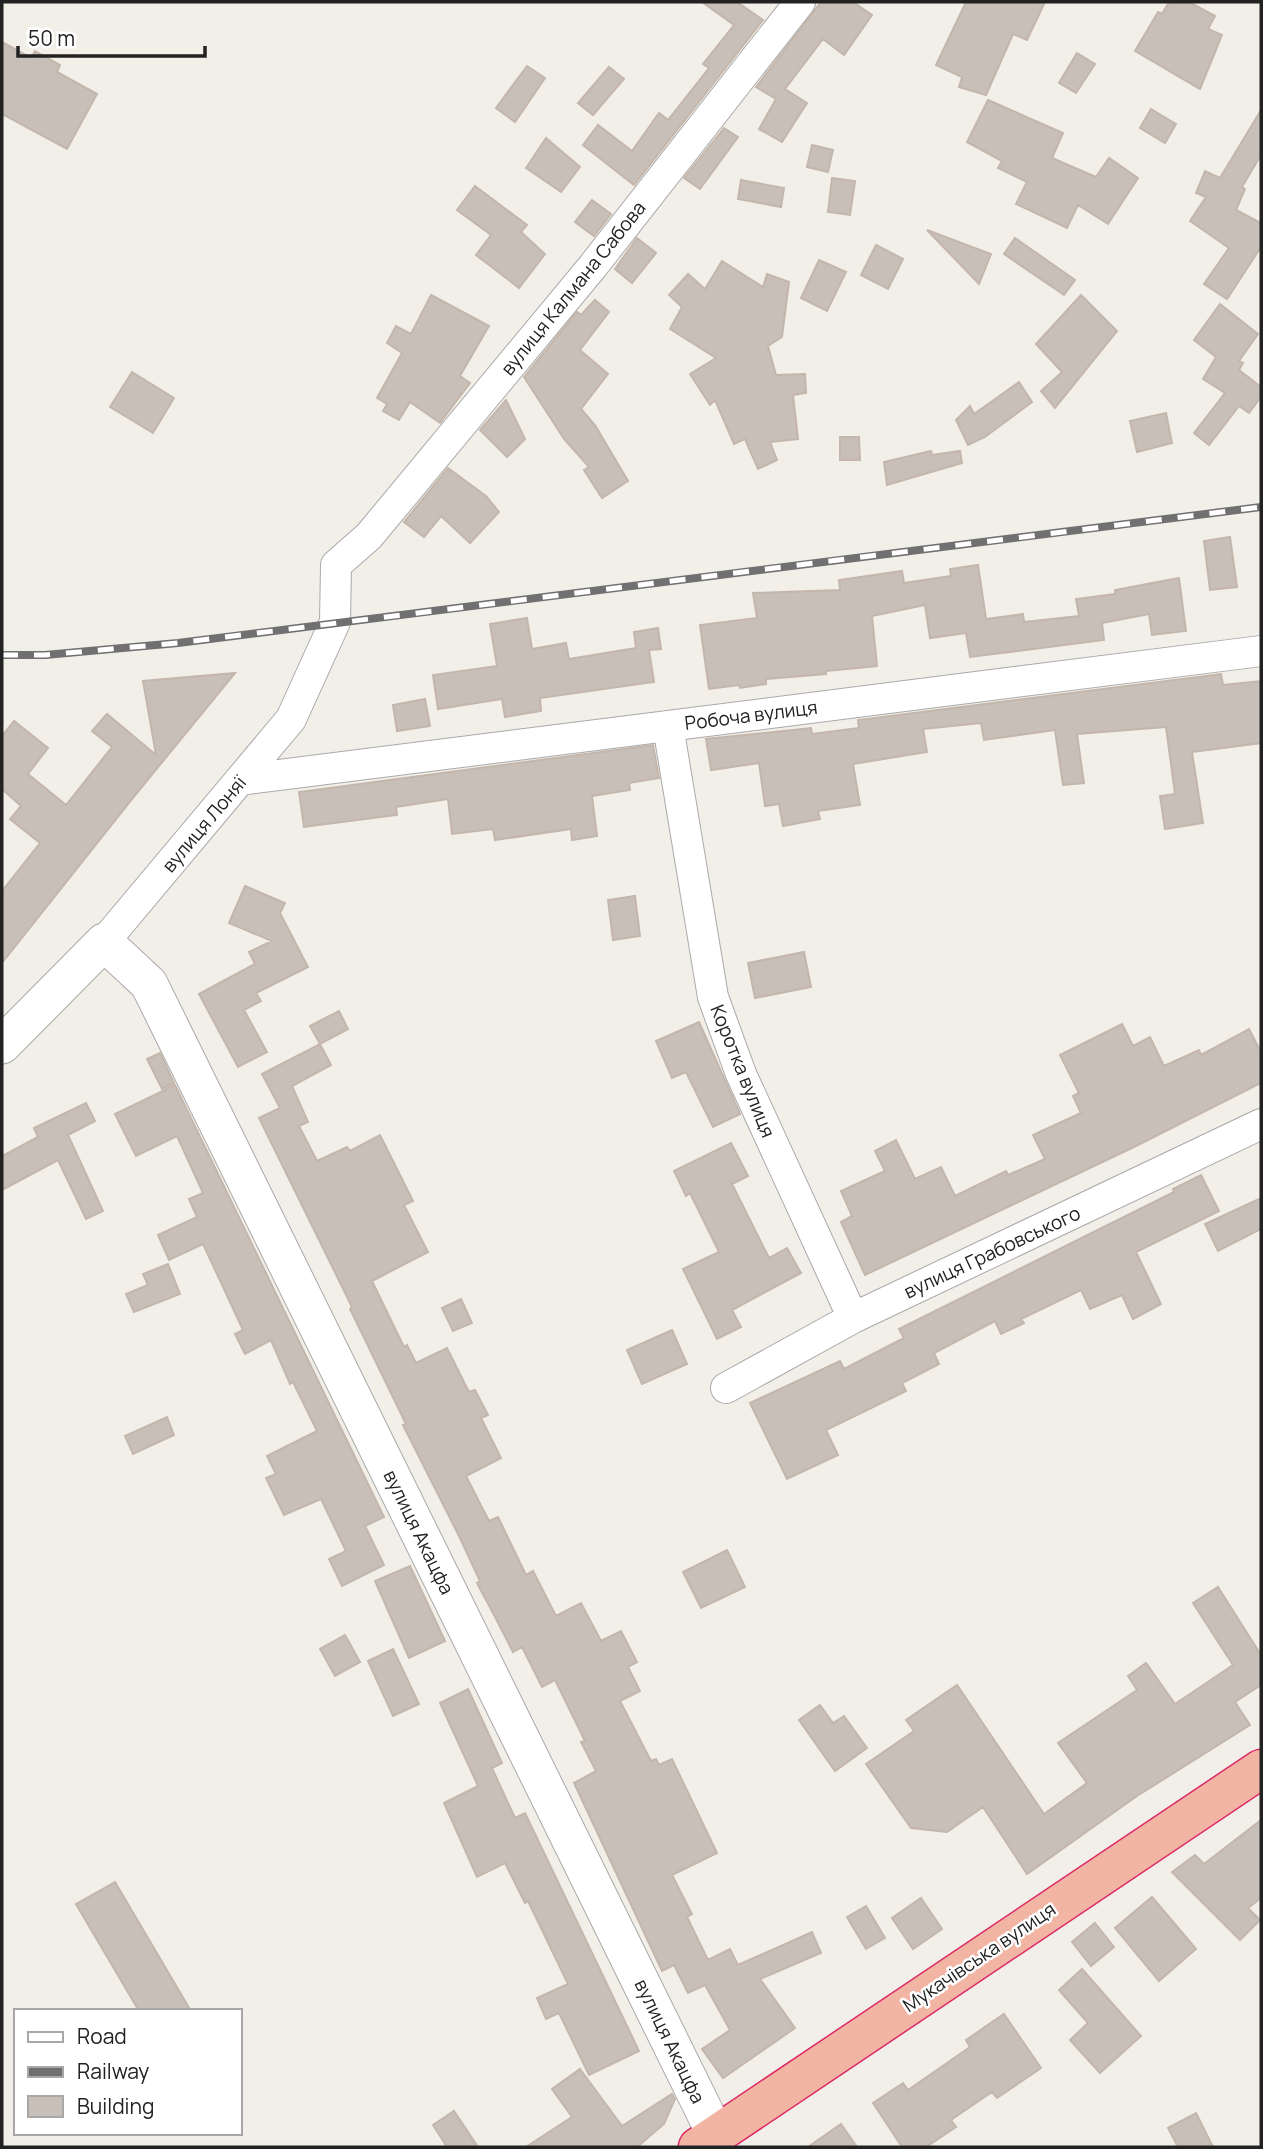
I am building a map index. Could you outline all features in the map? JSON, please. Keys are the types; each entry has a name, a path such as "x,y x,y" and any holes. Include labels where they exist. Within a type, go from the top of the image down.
{"highway":[{"name":"Мукачівська вулиця","path":"712,2143 1261,1769"}],"street":[{"name":"вулиця Калмана Сабова","path":"336,565 369,536 593,266 800,2"},
{"name":"вулиця Лоняї","path":"2,1045 104,942 291,719 335,622 336,565"},
{"name":"Робоча вулиця","path":"240,780 1261,651"},
{"name":"Коротка вулиця","path":"668,726 713,997 741,1074 853,1318"},
{"name":"вулиця Акацфа","path":"104,942 149,984 712,2143"},
{"name":"вулиця Грабовського","path":"726,1388 853,1318 1261,1124"}],"building":[{"path":"702,2 737,2 763,20 634,185 583,145 598,125 632,151 659,113 668,120 709,68 703,64 734,25"},
{"path":"821,2 853,2 872,15 844,55 823,39 785,89 807,103 782,142 759,129 776,99 756,87"},
{"path":"966,2 1045,2 1027,40 1013,34 986,95 959,87 962,77 936,65"},
{"path":"1169,2 1189,2 1215,16 1208,29 1222,35 1200,89 1135,51 1158,12 1162,14"},
{"path":"2,42 31,58 35,51 60,65 57,72 97,94 67,149 2,114"},
{"path":"1077,53 1095,64 1076,93 1059,83"},
{"path":"527,66 545,78 515,122 496,108"},
{"path":"609,67 624,79 593,115 578,103"},
{"path":"988,100 1063,133 1052,158 1096,177 1109,158 1138,178 1108,224 1078,205 1067,228 1016,204 1027,182 998,168 1002,161 967,142"},
{"path":"1151,109 1176,124 1165,143 1140,128"},
{"path":"1261,110 1261,155 1242,187 1245,189 1236,210 1261,223 1261,247 1227,299 1204,284 1229,248 1190,221 1206,197 1196,193 1205,171 1220,178"},
{"path":"724,128 738,137 700,189 684,178"},
{"path":"546,138 580,167 561,192 526,168"},
{"path":"812,145 833,150 828,172 807,167"},
{"path":"832,178 855,181 850,215 828,212"},
{"path":"741,180 784,188 781,207 738,199"},
{"path":"475,186 527,225 521,232 545,254 519,288 476,255 491,235 457,210"},
{"path":"592,200 611,214 594,236 575,222"},
{"path":"927,230 991,254 979,284"},
{"path":"637,238 656,253 632,283 615,269"},
{"path":"1015,238 1075,280 1064,295 1004,254"},
{"path":"876,245 903,259 888,289 861,275"},
{"path":"819,260 846,272 827,311 801,298"},
{"path":"722,261 763,287 767,274 789,282 782,337 768,346 776,375 805,374 806,393 793,395 798,439 770,442 777,460 758,469 745,439 734,444 715,400 710,405 690,374 716,358 670,329 682,307 669,295 688,274 705,289"},
{"path":"431,295 489,326 460,376 470,383 440,423 410,402 399,420 383,411 387,404 377,398 402,353 387,343 396,326 411,334"},
{"path":"1081,295 1117,331 1055,408 1041,391 1062,372 1036,344"},
{"path":"595,300 609,312 580,350 608,374 581,409 595,425 628,481 602,498 584,470 589,467 564,439 524,377 577,312 581,315"},
{"path":"1220,304 1258,334 1239,361 1243,363 1239,370 1261,387 1261,397 1249,413 1239,406 1209,445 1194,433 1225,393 1203,379 1216,357 1194,340"},
{"path":"132,372 174,398 153,433 110,407"},
{"path":"1019,382 1032,402 985,437 968,445 956,420 970,406 974,414"},
{"path":"506,400 525,439 507,457 480,430"},
{"path":"1166,413 1172,443 1137,452 1130,421"},
{"path":"840,437 859,437 860,460 840,460"},
{"path":"931,451 932,455 960,451 962,463 887,485 884,462"},
{"path":"448,468 486,496 499,512 470,543 441,516 424,537 404,522"},
{"path":"1230,537 1237,587 1210,590 1204,541"},
{"path":"978,565 986,619 1023,614 1024,622 1079,616 1076,599 1115,594 1115,590 1179,578 1186,631 1152,635 1149,614 1102,623 1104,640 970,657 966,633 930,638 925,605 872,616 877,666 766,679 766,684 740,688 739,685 709,689 700,625 757,618 753,593 840,590 839,580 902,571 904,583 951,576 950,569"},
{"path":"527,618 532,649 566,643 569,659 636,648 634,632 658,628 661,649 649,650 654,682 540,698 541,711 505,717 502,699 438,709 433,675 497,666 490,624"},
{"path":"235,673 2,963 2,891 40,843 10,819 21,806 2,789 2,736 14,721 48,748 28,774 66,805 112,747 92,731 107,714 156,755 143,681"},
{"path":"1221,674 1223,685 1261,681 1261,743 1192,752 1203,823 1165,829 1160,796 1175,794 1166,727 1077,734 1084,783 1063,785 1055,730 984,740 981,723 923,729 927,752 853,764 860,805 818,811 820,819 783,826 779,804 765,806 759,763 711,770 706,739 811,728 812,734 859,728 858,720"},
{"path":"425,699 430,726 397,731 393,705"},
{"path":"653,745 659,778 629,783 630,790 592,796 597,836 572,840 571,829 495,840 493,829 452,834 448,799 396,807 397,815 304,827 299,792"},
{"path":"245,886 285,903 280,913 308,967 256,993 261,1001 244,1010 267,1052 238,1067 199,994 255,964 249,952 272,941 229,923"},
{"path":"635,896 640,936 613,940 608,900"},
{"path":"804,952 811,987 755,998 748,963"},
{"path":"339,1011 348,1029 320,1044 310,1026"},
{"path":"699,1022 740,1114 713,1127 686,1072 672,1078 656,1041"},
{"path":"1122,1024 1133,1046 1150,1037 1164,1066 1199,1050 1201,1055 1249,1029 1261,1052 1261,1083 1134,1147 865,1275 841,1222 852,1216 841,1191 885,1171 875,1151 896,1140 915,1179 941,1167 955,1196 1006,1171 1008,1175 1045,1159 1033,1135 1081,1113 1073,1096 1079,1093 1060,1055"},
{"path":"320,1044 331,1065 292,1086 308,1122 299,1126 317,1161 347,1147 350,1151 380,1135 413,1201 404,1205 428,1252 372,1281 404,1347 407,1345 416,1363 447,1348 469,1392 475,1390 488,1415 481,1418 501,1458 466,1476 489,1521 498,1517 526,1575 533,1571 556,1616 581,1603 601,1641 621,1631 637,1662 628,1667 640,1691 620,1701 651,1761 656,1759 659,1765 672,1759 717,1853 672,1875 692,1914 687,1917 708,1960 730,1949 738,1965 812,1932 821,1953 760,1979 795,2028 723,2078 702,2049 730,2030 705,1985 688,1993 674,1965 662,1971 574,1783 596,1771 581,1742 585,1741 555,1680 542,1687 522,1647 513,1652 477,1583 480,1581 403,1425 406,1424 350,1309 352,1307 259,1118 280,1108 262,1074"},
{"path":"160,1053 174,1083 162,1089 147,1059"},
{"path":"175,1085 384,1517 365,1526 384,1565 342,1586 329,1559 346,1551 321,1499 284,1515 266,1478 276,1474 267,1456 317,1431 293,1382 290,1384 271,1340 245,1354 235,1334 243,1330 203,1244 169,1260 158,1235 197,1217 189,1199 203,1193 177,1136 136,1156 115,1114"},
{"path":"86,1103 95,1121 68,1135 103,1211 86,1219 58,1160 2,1190 2,1156 38,1137 34,1128"},
{"path":"731,1143 748,1176 732,1184 769,1258 787,1248 801,1273 732,1310 741,1327 717,1339 683,1269 719,1252 690,1193 686,1196 674,1171"},
{"path":"1201,1175 1219,1211 1136,1252 1161,1304 1133,1319 1122,1295 1090,1309 1081,1290 1021,1319 1024,1323 1001,1334 995,1321 934,1353 939,1364 902,1383 906,1391 826,1430 838,1455 787,1479 750,1403 840,1361 844,1369 904,1338 899,1329 1174,1192 1173,1189"},
{"path":"1261,1198 1261,1229 1218,1251 1205,1224"},
{"path":"168,1264 180,1294 134,1312 126,1294 148,1285 143,1274"},
{"path":"461,1299 472,1323 453,1331 442,1308"},
{"path":"672,1330 687,1364 642,1384 627,1350"},
{"path":"167,1417 174,1435 133,1454 125,1436"},
{"path":"727,1550 745,1587 701,1608 683,1572"},
{"path":"410,1566 445,1641 409,1658 375,1581"},
{"path":"1218,1587 1261,1655 1261,1685 1235,1702 1250,1725 1137,1796 1027,1874 983,1807 947,1832 911,1828 866,1764 914,1731 906,1720 957,1685 1044,1814 1087,1783 1058,1743 1137,1690 1128,1676 1146,1663 1175,1704 1233,1665 1193,1603"},
{"path":"345,1635 360,1662 335,1676 320,1649"},
{"path":"393,1649 419,1704 393,1716 368,1661"},
{"path":"468,1689 502,1763 492,1768 515,1818 525,1813 639,2051 589,2075 559,2013 546,2019 537,1998 568,1984 528,1901 525,1903 505,1863 477,1877 444,1803 478,1786 440,1703"},
{"path":"820,1705 833,1723 844,1716 867,1748 835,1771 799,1720"},
{"path":"1261,1820 1261,1898 1248,1908 1260,1920 1240,1940 1172,1872 1195,1855 1204,1864"},
{"path":"115,1882 190,2009 138,2009 76,1904"},
{"path":"1152,1897 1196,1949 1159,1981 1115,1928"},
{"path":"921,1898 942,1929 913,1949 892,1918"},
{"path":"866,1906 885,1938 866,1949 847,1917"},
{"path":"1095,1923 1114,1947 1091,1966 1072,1942"},
{"path":"1082,1969 1141,2036 1100,2073 1070,2040 1088,2023 1059,1990"},
{"path":"1004,2014 1041,2068 997,2098 992,2092 951,2120 956,2127 926,2147 902,2147 873,2103 903,2083 908,2090 970,2047 966,2040"},
{"path":"580,2069 622,2126 672,2094 675,2099 664,2124 637,2147 526,2147 572,2117 552,2089"},
{"path":"454,2111 478,2147 447,2147 433,2125"},
{"path":"1196,2113 1213,2147 1178,2147 1168,2128"},
{"path":"841,2124 857,2147 808,2147"}],"railway":[{"path":"2,655 45,655 178,643 1261,507"}]}
